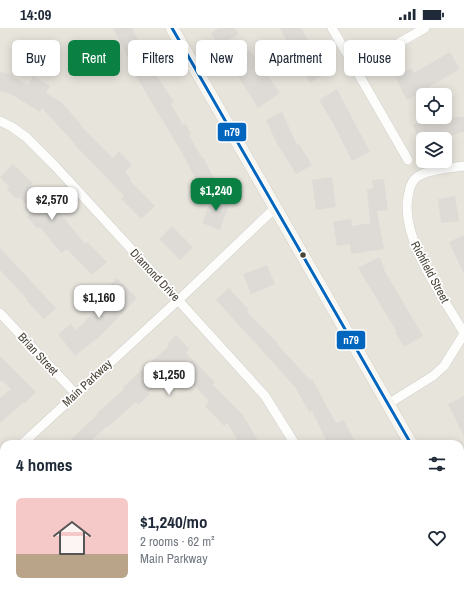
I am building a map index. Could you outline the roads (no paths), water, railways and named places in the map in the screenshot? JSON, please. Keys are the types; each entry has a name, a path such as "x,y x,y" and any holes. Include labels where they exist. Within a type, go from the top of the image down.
{"main road":[{"path":"172,28 409,440"}],"street":[{"path":"332,28 344,49"},
{"path":"404,40 425,28"},
{"path":"360,76 408,160"},
{"name":"Diamond Drive","path":"0,121 26,137 45,156 178,300 265,396 292,440"},
{"name":"Richfield Street","path":"464,166 424,172 416,177 411,184 407,199 407,217 411,235 426,268 464,334"},
{"name":"Main Parkway","path":"26,440 275,208"},
{"name":"Brian Street","path":"0,313 76,394"},
{"path":"388,404 433,376 444,366 464,334"}]}
